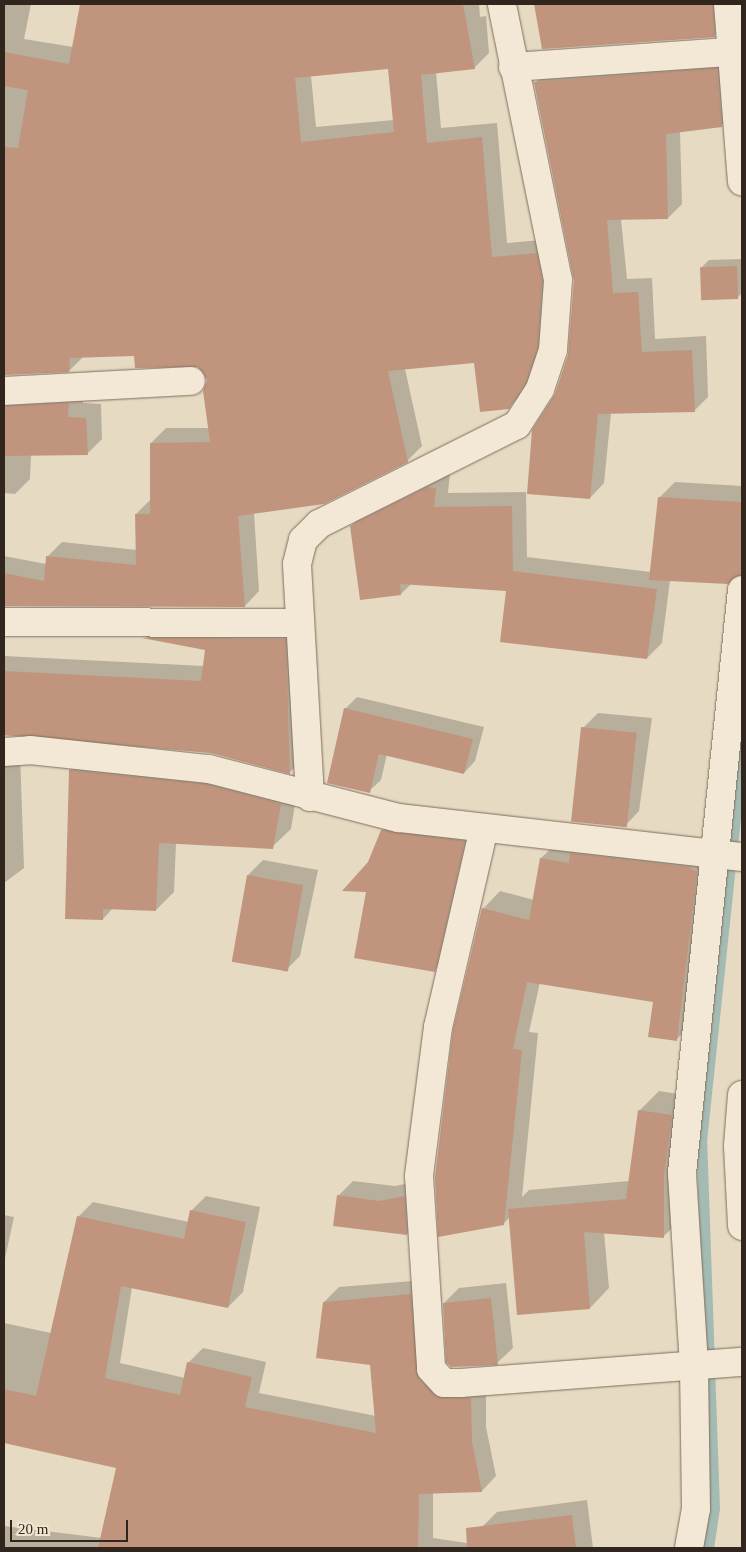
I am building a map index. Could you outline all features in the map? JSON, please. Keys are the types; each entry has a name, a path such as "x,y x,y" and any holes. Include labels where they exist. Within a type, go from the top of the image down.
{"street":[{"path":"310,797 297,564 304,540 318,524 517,425 540,389 553,350 558,280 513,67 502,4"},
{"path":"728,4 737,52 742,181"},
{"path":"513,67 737,52"},
{"path":"4,392 191,381"},
{"path":"690,1548 696,1509 694,1365 682,1173 713,854 742,590"},
{"path":"4,622 300,623"},
{"path":"4,752 30,750 208,770 399,818 742,857"},
{"path":"484,828 438,1027 418,1176 431,1368 444,1383 461,1383 742,1362"},
{"path":"742,1095 738,1146 742,1226"}],"building":[{"path":"80,4 463,4 475,69 421,75 427,143 482,137 492,257 537,253 542,281 538,347 526,382 509,409 480,412 474,363 388,371 408,462 324,504 238,516 245,607 4,606 4,573 44,581 46,556 136,565 135,514 150,514 150,443 210,442 203,391 207,380 198,367 135,368 134,356 70,358 69,372 4,375 4,147 18,148 28,90 4,86 4,52 69,64","holes":["388,69 394,132 301,142 295,78"]},
{"path":"534,4 713,4 715,37 542,49"},
{"path":"717,68 722,127 666,134 668,219 607,220 613,293 638,292 642,352 692,350 695,412 598,414 590,499 527,494 532,430 555,394 568,355 574,281 534,82"},
{"path":"737,266 738,299 701,300 700,267"},
{"path":"69,403 68,417 86,418 88,455 4,456 4,406"},
{"path":"428,487 436,488 434,507 512,506 513,571 657,589 647,659 500,642 506,591 400,584 401,595 360,600 350,526"},
{"path":"658,497 742,502 742,575 728,584 649,580"},
{"path":"142,638 286,639 290,774 211,753 4,735 4,671 201,681 205,650"},
{"path":"344,708 473,739 464,774 379,754 370,793 327,783"},
{"path":"581,727 637,733 627,827 571,821"},
{"path":"69,770 206,784 281,804 273,849 159,843 156,911 103,909 103,920 65,919"},
{"path":"381,830 465,841 435,972 354,958 366,892 342,891 368,862"},
{"path":"570,853 688,867 697,872 677,1041 648,1037 653,1002 527,982 513,1049 522,1050 504,1225 438,1237 435,1177 453,1030 482,908 529,920 540,858 569,863"},
{"path":"247,875 303,885 288,972 232,962"},
{"path":"638,1110 672,1115 664,1177 664,1238 584,1232 590,1309 517,1315 508,1209 626,1199"},
{"path":"337,1195 379,1201 405,1196 407,1235 333,1226"},
{"path":"190,1210 246,1222 228,1308 121,1286 105,1378 180,1395 187,1362 252,1377 245,1407 376,1433 370,1365 316,1358 323,1302 411,1294 419,1379 438,1397 471,1398 472,1442 482,1492 419,1494 418,1548 98,1548 116,1468 4,1443 4,1389 36,1396 77,1216 184,1239"},
{"path":"491,1298 498,1365 451,1367 446,1362 443,1303"},
{"path":"572,1515 576,1548 467,1548 466,1528"}],"waterway":[{"path":"708,1548 714,1508 701,1141 742,748"}]}
